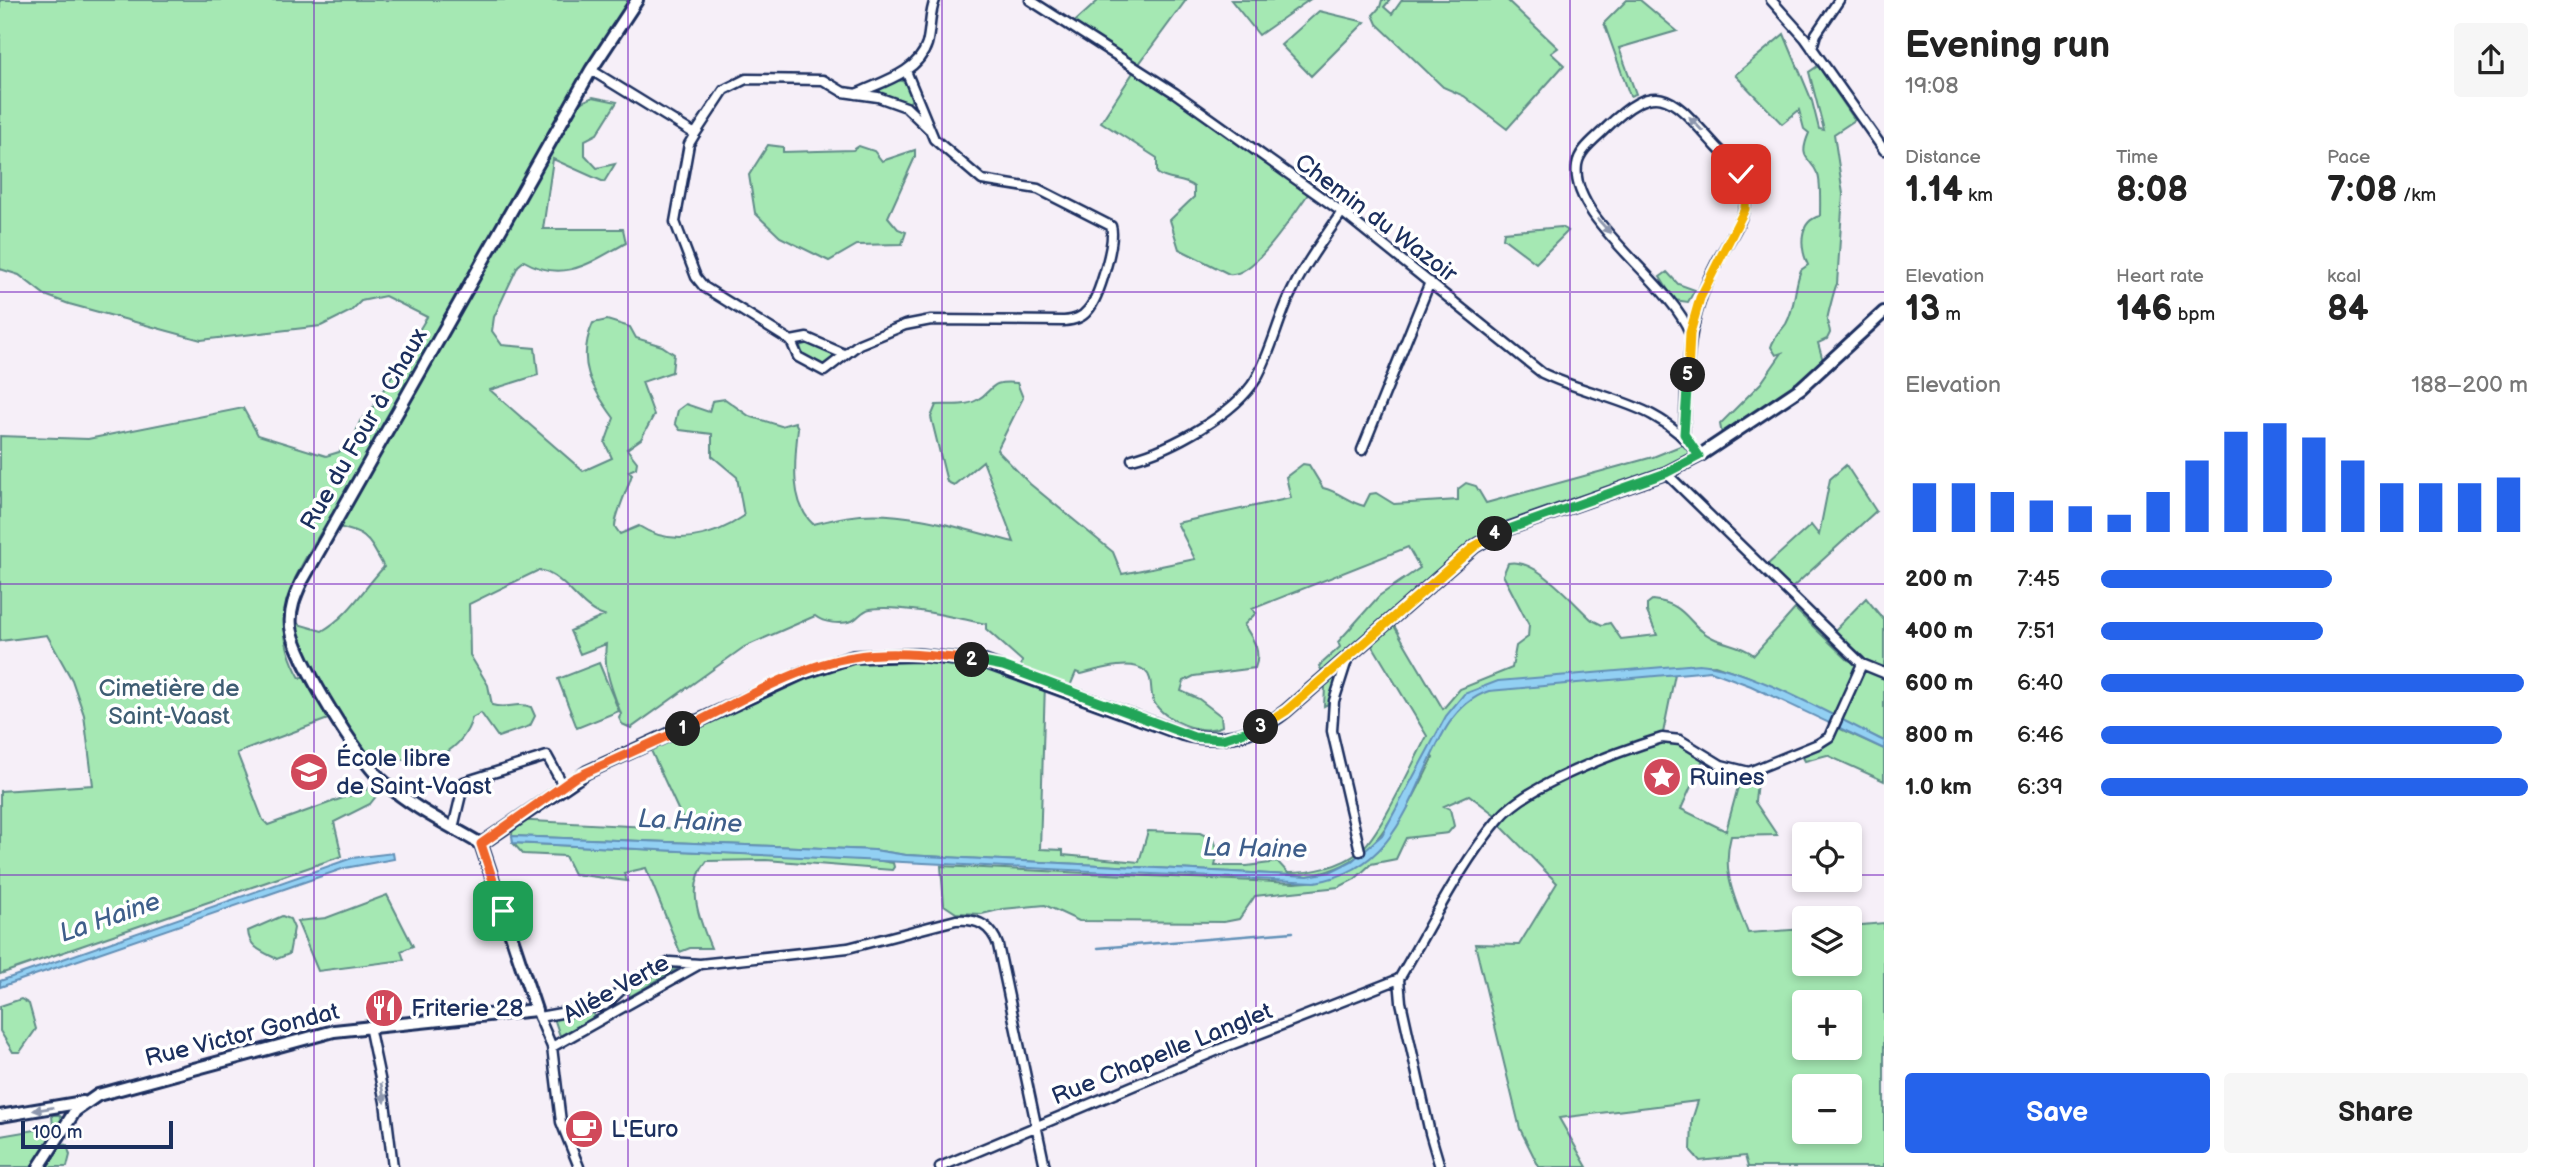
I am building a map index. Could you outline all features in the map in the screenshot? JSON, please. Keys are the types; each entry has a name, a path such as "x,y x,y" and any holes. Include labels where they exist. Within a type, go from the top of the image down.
{"street":[{"name":"Rue du Four à Chaux","path":"481,844 388,786 370,768 298,650 291,626 292,607 302,581 591,70 637,0"},
{"path":"856,94 906,71 917,61 925,47 935,0"},
{"name":"Chemin du Wazoir","path":"1030,0 1175,93 1342,212 1542,373 1570,386 1632,404 1684,434 1699,456"},
{"path":"1771,0 1812,48 1884,150"},
{"path":"1812,48 1816,34 1839,0"},
{"path":"591,70 695,134"},
{"path":"906,71 929,129"},
{"path":"816,79 843,92 856,94 878,97 906,107 929,129 948,153 982,180 1031,186 1111,226 1114,239 1093,304 1073,320 923,321 880,333 844,354 829,369 819,370 798,357 791,341 704,288 696,277 675,226 689,144 724,90 740,80 816,79"},
{"path":"1684,434 1690,333 1705,286 1745,209 1746,188 1736,168 1680,106 1664,100 1642,100 1627,107 1582,152 1577,165 1578,187 1590,210 1677,308 1690,333"},
{"path":"1132,459 1156,453 1194,433 1246,392 1262,367 1298,279 1342,212"},
{"path":"1362,450 1430,282"},
{"path":"579,1167 561,1122 552,1047 481,844 563,785 803,673 853,657 917,655 985,662 1182,734 1215,740 1241,735 1270,722 1483,540 1666,473 1699,456 1801,388 1884,312"},
{"path":"791,341 807,338 844,354"},
{"path":"1666,473 1861,664 1884,673"},
{"path":"1349,654 1335,701 1332,731 1360,851"},
{"path":"1440,1167 1401,1002 1399,979 1487,835 1505,812 1541,787 1662,738 1680,740 1721,765 1749,772 1818,744 1832,730 1861,664"},
{"path":"453,828 464,782 547,757 563,785"},
{"name":"Allée Verte","path":"538,1013 605,1005 632,980 670,962 700,964 829,952 956,920 974,920 989,929 998,945 1034,1127"},
{"name":"Allée Verte","path":"552,1047 700,964"},
{"name":"Rue Chapelle Langlet","path":"940,1167 1399,979"},
{"name":"Rue Victor Gondat","path":"0,1116 86,1102 122,1088 304,1038 369,1026 538,1013"},
{"path":"369,1026 385,1102 393,1167"},
{"name":"Rue Victor Gondat","path":"39,1167 75,1111 86,1102"},
{"path":"1034,1127 1045,1167"}],"green space":[{"name":"Cimetière de Saint-Vaast","path":"0,0 637,0 580,103 593,97 617,102 597,134 585,140 585,155 597,168 615,164 604,182 553,159 543,229 623,229 626,243 577,268 552,271 524,261 518,266 494,317 492,331 502,345 535,348 538,375 490,390 583,471 612,458 605,443 614,418 593,385 586,362 588,337 593,323 607,320 630,327 636,338 662,346 674,354 672,372 642,382 654,415 641,439 627,449 637,462 636,468 629,471 632,474 619,508 615,527 620,534 639,526 651,533 665,536 692,537 719,530 744,516 737,477 712,456 712,434 680,430 675,423 678,410 686,404 709,412 712,401 725,399 749,416 781,426 795,422 798,428 795,465 797,492 805,515 813,524 860,515 899,516 938,522 1014,542 983,461 954,485 947,482 931,417 936,405 967,404 983,396 996,384 1017,383 1023,398 997,450 1030,484 1113,552 1122,574 1195,559 1177,523 1291,498 1286,477 1303,464 1309,465 1323,488 1364,506 1370,494 1376,493 1394,504 1458,500 1458,489 1466,483 1476,486 1486,503 1653,457 1690,442 1699,456 1664,467 1602,497 1501,531 1390,619 1443,709 1460,689 1512,668 1516,646 1528,637 1529,625 1503,575 1508,563 1519,563 1542,574 1592,620 1602,625 1610,623 1621,639 1657,635 1647,612 1647,604 1652,600 1681,610 1705,633 1754,655 1795,609 1848,660 1861,664 1858,652 1834,631 1866,598 1884,620 1884,741 1747,676 1715,665 1659,669 1661,675 1675,674 1662,738 1705,755 1681,809 1726,831 1742,772 1758,770 1755,802 1777,835 1731,836 1728,849 1731,885 1748,933 1792,930 1792,976 1862,976 1862,925 1884,923 1884,1167 1748,1167 1745,1156 1700,1161 1691,1151 1692,1120 1698,1101 1559,1118 1587,1167 1539,1167 1520,1129 1475,944 1519,945 1557,883 1497,822 1499,818 1469,795 1444,806 1450,809 1454,826 1448,833 1406,838 1396,859 1371,864 1355,879 1339,887 1255,896 1239,919 1224,922 1079,921 1045,905 982,914 956,913 944,905 941,866 1294,883 1322,880 1345,872 1382,844 1409,804 1433,758 1428,752 1395,813 1370,846 1354,859 1334,869 1308,876 906,855 874,850 512,836 513,820 687,829 648,744 821,665 917,655 1020,672 1022,661 986,629 986,624 896,608 867,610 852,621 842,623 827,622 815,616 744,647 631,728 622,724 619,718 621,714 607,671 606,644 580,654 570,631 604,616 587,606 549,573 539,570 469,604 470,655 488,685 492,705 531,707 535,716 530,726 498,737 481,713 472,718 461,739 443,754 421,761 397,758 370,768 336,716 237,753 263,820 268,825 376,786 381,790 370,804 334,822 342,856 0,974 0,791 93,785 84,715 72,680 47,635 0,641 0,436 88,439 243,408 258,435 326,456 339,452 355,435 360,421 372,409 427,317 385,296 361,301 351,311 321,326 201,340 69,304 45,295 19,275 0,269","holes":["341,512 334,526 354,531 366,538 384,567 349,609 322,631 298,624 291,626 311,673 300,678 289,655 285,633 289,594 307,555 331,515","1408,547 1420,568 1379,596 1338,642 1340,647 1319,666 1325,676 1319,681 1325,688 1324,706 1334,701 1349,654 1368,638 1427,736 1386,815 1359,852 1334,865 1288,873 1278,862 1215,866 1218,851 1214,840 1200,833 1148,831 1139,862 1063,855 1063,850 1040,849 1045,683 1068,691 1076,672 1081,674 1123,666 1139,668 1148,674 1154,702 1166,715 1195,728 1214,729 1222,726 1221,716 1199,699 1181,691 1184,681 1194,676 1255,668 1257,651 1244,625 1256,613 1252,609"]},
{"path":"1099,0 1186,0 1136,68 1070,26"},
{"path":"1231,0 1309,0 1259,35"},
{"path":"1382,0 1390,0 1384,7 1392,14 1402,0 1507,0 1558,48 1551,53 1564,65 1507,129 1464,96 1443,87 1377,24 1373,15"},
{"path":"1627,0 1640,0 1677,31 1619,48 1636,94 1630,96 1604,23"},
{"path":"1319,11 1365,22 1311,76 1281,45"},
{"path":"1784,34 1812,101 1819,129 1824,130 1809,72 1818,66 1855,120 1834,134 1843,194 1837,284 1827,321 1830,333 1827,339 1818,343 1825,368 1722,435 1720,424 1761,383 1782,353 1776,355 1771,347 1789,317 1801,270 1808,265 1802,243 1804,229 1808,223 1820,216 1819,178 1805,154 1809,133 1804,129 1799,110 1782,124 1735,75"},
{"path":"1136,68 1311,190 1274,241 1251,265 1239,272 1229,274 1179,249 1170,220 1194,197 1194,187 1157,173 1157,158 1101,122"},
{"path":"898,80 905,82 912,99 909,103 880,93 880,88"},
{"path":"768,145 783,147 783,152 853,150 859,146 874,151 882,161 915,150 915,157 888,217 898,229 906,232 902,244 857,245 829,261 780,237 755,213 749,175"},
{"path":"1561,227 1568,231 1536,263 1503,238 1504,232"},
{"path":"1667,272 1678,284 1695,290 1688,302 1674,300 1660,277"},
{"path":"809,342 832,354 834,359 822,367 803,357 800,345"},
{"path":"1846,465 1876,511 1792,588 1767,565 1811,525 1819,535 1830,479"},
{"path":"599,663 619,711 577,728 558,679"},
{"path":"1834,726 1884,749 1884,781 1827,755 1805,761 1800,752 1818,744"},
{"path":"513,843 875,860 893,863 894,867 892,870 766,860 707,861 700,871 696,893 699,915 711,948 690,948 680,952 646,868 624,873 627,881 574,874 565,856 523,854"},
{"path":"387,895 413,946 401,951 404,960 318,971 297,921 326,918"},
{"path":"282,916 290,919 294,928 289,954 277,959 254,945 248,931"},
{"path":"666,967 676,969 629,997 630,985"},
{"path":"21,999 29,1004 36,1029 20,1052 13,1052 0,1031 0,1006"},
{"path":"591,1010 594,1013 593,1019 560,1036 554,1018"},
{"path":"52,1115 59,1115 63,1119 31,1167 0,1167 0,1136 53,1127"},
{"path":"57,1143 67,1145 70,1155 67,1167 41,1167"}],"water":[{"path":"1699,664 1742,674 1792,695 1884,741 1884,749 1751,686 1711,671 1489,691 1464,706 1445,729 1401,821 1381,848 1353,870 1315,882 513,843 512,836 874,850 906,855 1308,876 1330,872 1352,861 1382,835 1446,716 1464,694 1498,681"},
{"path":"393,853 394,859 345,868 0,987 0,981 352,858"}],"waterway":[{"path":"1098,948 1293,932"}],"place":[{"name":"École libre de Saint-Vaast","path":"309,772"},
{"name":"Ruines","path":"1662,777"},
{"name":"Friterie 28","path":"384,1008"},
{"name":"L'Euro","path":"584,1129"}],"route":[{"path":"503,911 481,844 497,831 563,785 587,772 803,673 838,660 870,655 917,655 985,662 1003,666 1194,737 1215,740 1232,737 1270,722 1483,540 1501,531 1666,473 1699,456 1684,434 1690,333 1705,286 1745,209 1746,188 1741,174"}],"water label":[{"name":"La Haine","path":"690,822"},
{"name":"La Haine","path":"1255,849"},
{"name":"La Haine","path":"110,918"}]}
